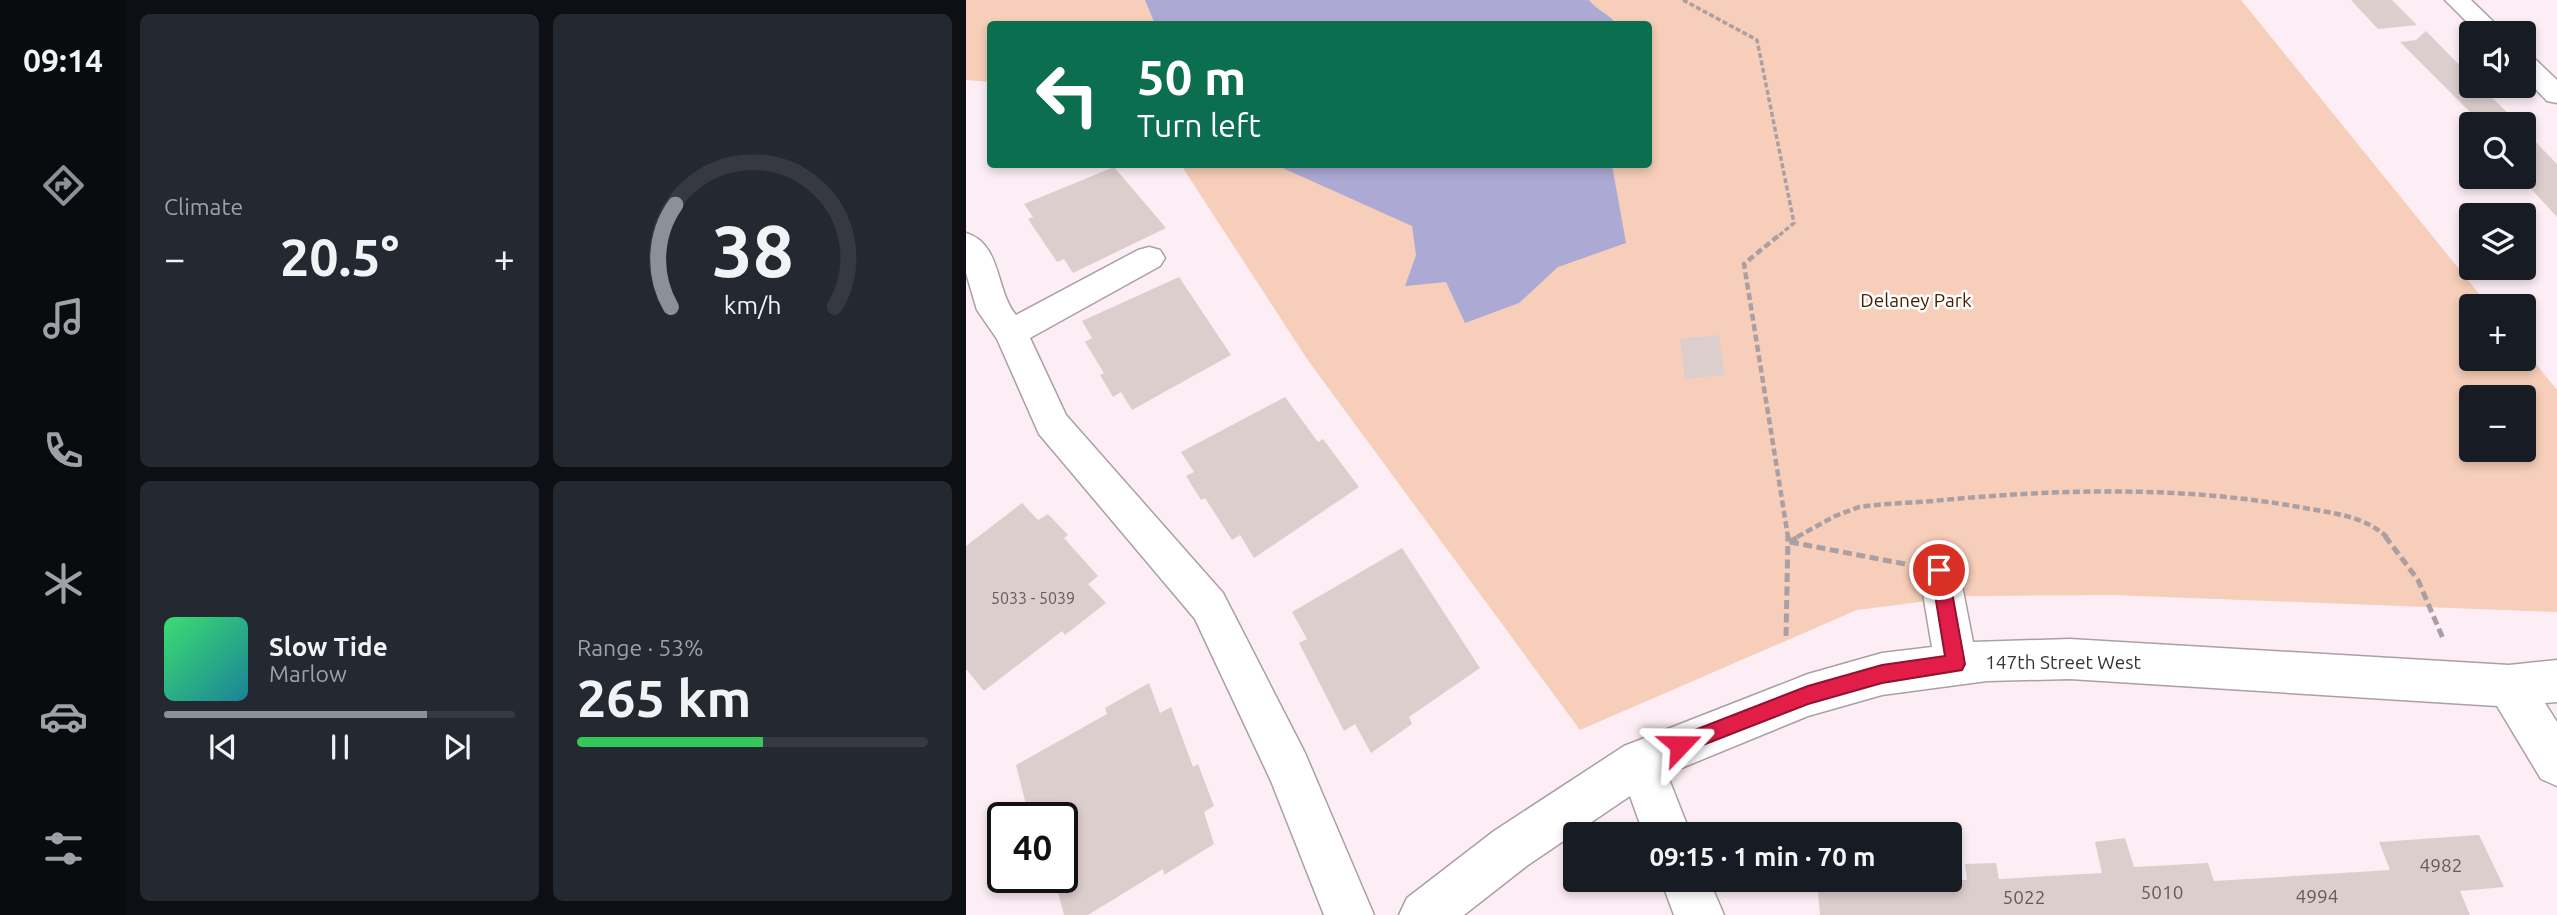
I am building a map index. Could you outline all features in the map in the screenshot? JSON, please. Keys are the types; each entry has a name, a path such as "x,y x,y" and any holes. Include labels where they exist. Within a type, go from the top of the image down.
{"street":[{"path":"2457,0 2479,21"},
{"path":"2536,75 2557,95"},
{"path":"966,244 976,254 990,321 1052,424 1209,606 1289,769 1349,915"},
{"path":"990,321 1149,258"},
{"path":"1939,570 1955,664"},
{"name":"147th Street West","path":"1423,915 1511,848 1640,762 1808,695 1882,674 1955,664 2070,659 2509,686 2557,681"},
{"path":"2509,686 2557,763"},
{"path":"1640,762 1663,822"},
{"path":"1690,892 1699,915"}],"path":[{"path":"1683,0 1757,40 1794,223 1744,264 1789,542 1786,636"},
{"path":"1789,542 1850,509 2023,493 2120,488 2217,495 2288,504 2348,517 2375,527 2398,550 2417,581 2444,641"},
{"path":"1789,542 1939,570"}],"green space":[{"name":"Delaney Park","path":"966,0 2241,0 2459,269 2459,280 2468,280 2479,294 2459,294 2459,371 2536,371 2536,364 2557,390 2557,612 2113,595 1966,596 1857,610 1580,730 1307,359 1183,168 1652,168 1652,21 987,21 987,82 966,80"}],"water":[{"path":"1145,0 1589,0 1613,21 1154,21"},
{"path":"1283,168 1613,168 1626,243 1558,267 1519,303 1465,323 1446,282 1405,286 1416,255 1412,226"}],"building":[{"path":"2351,0 2392,0 2417,25 2378,29"},
{"path":"2426,31 2459,65 2459,98 2492,98 2507,112 2470,112 2400,42 2416,40"},
{"path":"2536,142 2557,164 2557,217 2531,189 2536,189"},
{"path":"1115,168 1166,228 1073,273 1064,259 1057,262 1028,219 1033,217 1024,204"},
{"path":"1179,277 1231,355 1132,410 1121,392 1113,397 1100,375 1104,373 1085,342 1092,338 1082,321"},
{"path":"1719,335 1725,375 1685,379 1680,339"},
{"path":"1285,397 1318,442 1323,439 1359,487 1254,558 1240,535 1232,540 1205,498 1201,500 1186,476 1194,472 1181,452"},
{"path":"1022,503 1038,520 1048,514 1068,535 1064,538 1098,576 1088,584 1106,603 1065,635 1062,631 984,691 966,669 966,546"},
{"path":"1402,548 1480,668 1409,717 1412,724 1371,753 1355,724 1344,731 1299,643 1307,639 1292,612"},
{"path":"1149,683 1160,713 1171,707 1193,767 1198,764 1214,806 1204,812 1214,844 1164,875 1163,869 1088,915 1064,915 1058,893 1078,893 1078,802 1025,802 1016,765 1107,714 1105,708"},
{"path":"2479,835 2504,887 2460,891 2470,915 1820,915 1818,892 1962,892 1962,880 1967,880 1965,864 1996,863 1999,879 2102,873 2095,842 2125,838 2134,867 2208,863 2214,881 2390,870 2379,842"}],"route":[{"path":"1680,745 1808,695 1882,674 1955,664 1939,570"}]}
